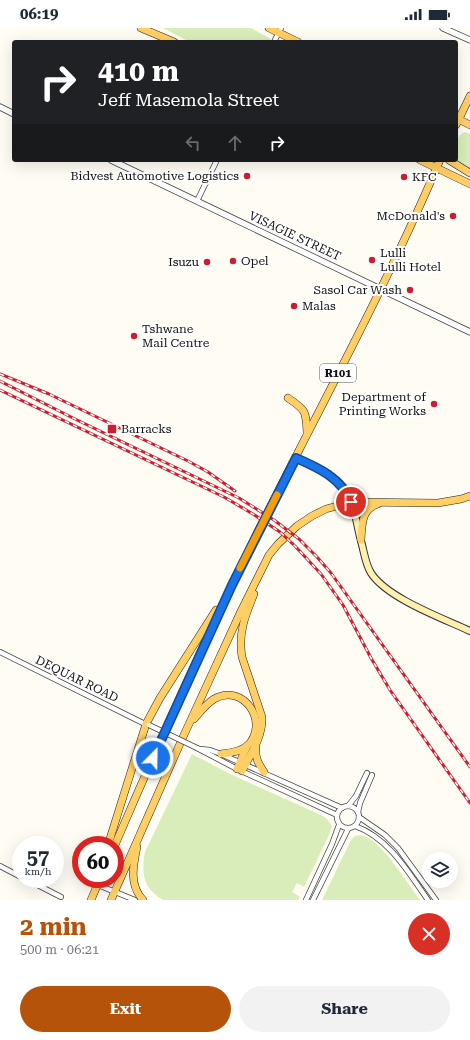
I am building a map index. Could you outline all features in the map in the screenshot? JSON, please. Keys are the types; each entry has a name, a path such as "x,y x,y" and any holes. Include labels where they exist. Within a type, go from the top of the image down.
{"main road":[{"path":"141,28 169,40"},
{"path":"269,28 280,30 295,40"},
{"path":"458,119 470,96"},
{"path":"458,121 470,125"},
{"path":"424,162 470,184"},
{"name":"R101","path":"119,836 165,729 228,594 380,288 439,162"},
{"path":"452,162 470,173"},
{"path":"288,398 301,408 305,414 307,435"},
{"path":"296,458 312,465 335,479 343,487 351,502 366,562 371,573 388,590 413,604 470,631"},
{"path":"111,900 183,737 242,609 269,555 278,544 312,516 326,509 351,502 438,503 470,496"},
{"path":"361,540 362,522 366,512 374,505 386,502"},
{"path":"241,767 256,743 263,724 242,657 240,634 269,555"},
{"path":"111,836 147,725 160,698 228,594"},
{"path":"183,737 193,720 205,706 214,699 222,696 233,696 246,702 250,705 254,713 256,731 247,746 241,767"},
{"path":"256,743 256,761 264,772"},
{"path":"220,754 233,753 247,746"},
{"path":"140,833 135,855 134,883 137,892 143,900"},
{"path":"93,899 97,888"}],"street":[{"path":"444,28 470,40"},
{"path":"275,40 280,30"},
{"path":"0,107 12,113"},
{"name":"VISAGIE STREET","path":"115,162 470,332"},
{"path":"197,201 216,162"},
{"name":"DEQUAR ROAD","path":"0,652 147,725 198,748"},
{"path":"198,748 210,750 220,754 241,767 264,772 342,808"},
{"path":"198,748 241,767 337,815"},
{"path":"306,900 332,844 339,824 337,815 342,808 348,806 356,796 367,773"},
{"path":"313,900 348,829 355,826 358,822 360,802 372,775"},
{"path":"348,806 355,808 359,815 398,848 436,900"},
{"path":"339,824 348,829"},
{"path":"355,826 370,832 387,846 428,900"},
{"path":"0,866 12,872"},
{"path":"44,888 61,897"},
{"path":"109,888 114,892 135,900"}],"green space":[{"path":"163,28 251,28 271,39 270,40 186,40"},
{"path":"465,132 470,134 470,169 458,161 458,138 461,134"},
{"path":"192,754 228,773 327,819 332,826 330,833 304,887 297,883 292,892 300,897 298,900 163,900 151,891 147,885 144,874 143,867 145,852"},
{"path":"361,835 369,838 377,844 401,873 420,900 322,900 351,840 355,836"}],"railway":[{"path":"0,374 49,394 188,461 208,472 235,491"},
{"path":"0,381 239,498 274,520 299,539 331,573 470,767"},
{"path":"0,390 224,497 280,532 321,574 343,605 390,690 470,803"}],"slow traffic":[{"path":"240,568 277,495"}],"place":[{"name":"Bidvest Automotive Logistics","path":"247,176"},
{"name":"KFC","path":"404,177"},
{"name":"McDonald's","path":"453,216"},
{"name":"Lulli Lulli Hotel","path":"372,260"},
{"name":"Opel","path":"233,261"},
{"name":"Isuzu","path":"207,262"},
{"name":"Sasol Car Wash","path":"410,290"},
{"name":"Malas","path":"294,306"},
{"name":"Tshwane Mail Centre","path":"134,336"},
{"name":"Department of Printing Works","path":"434,404"},
{"name":"Barracks","path":"112,429"}],"route":[{"path":"153,758 232,585 296,458 326,472 335,479 348,494 351,502"}]}
